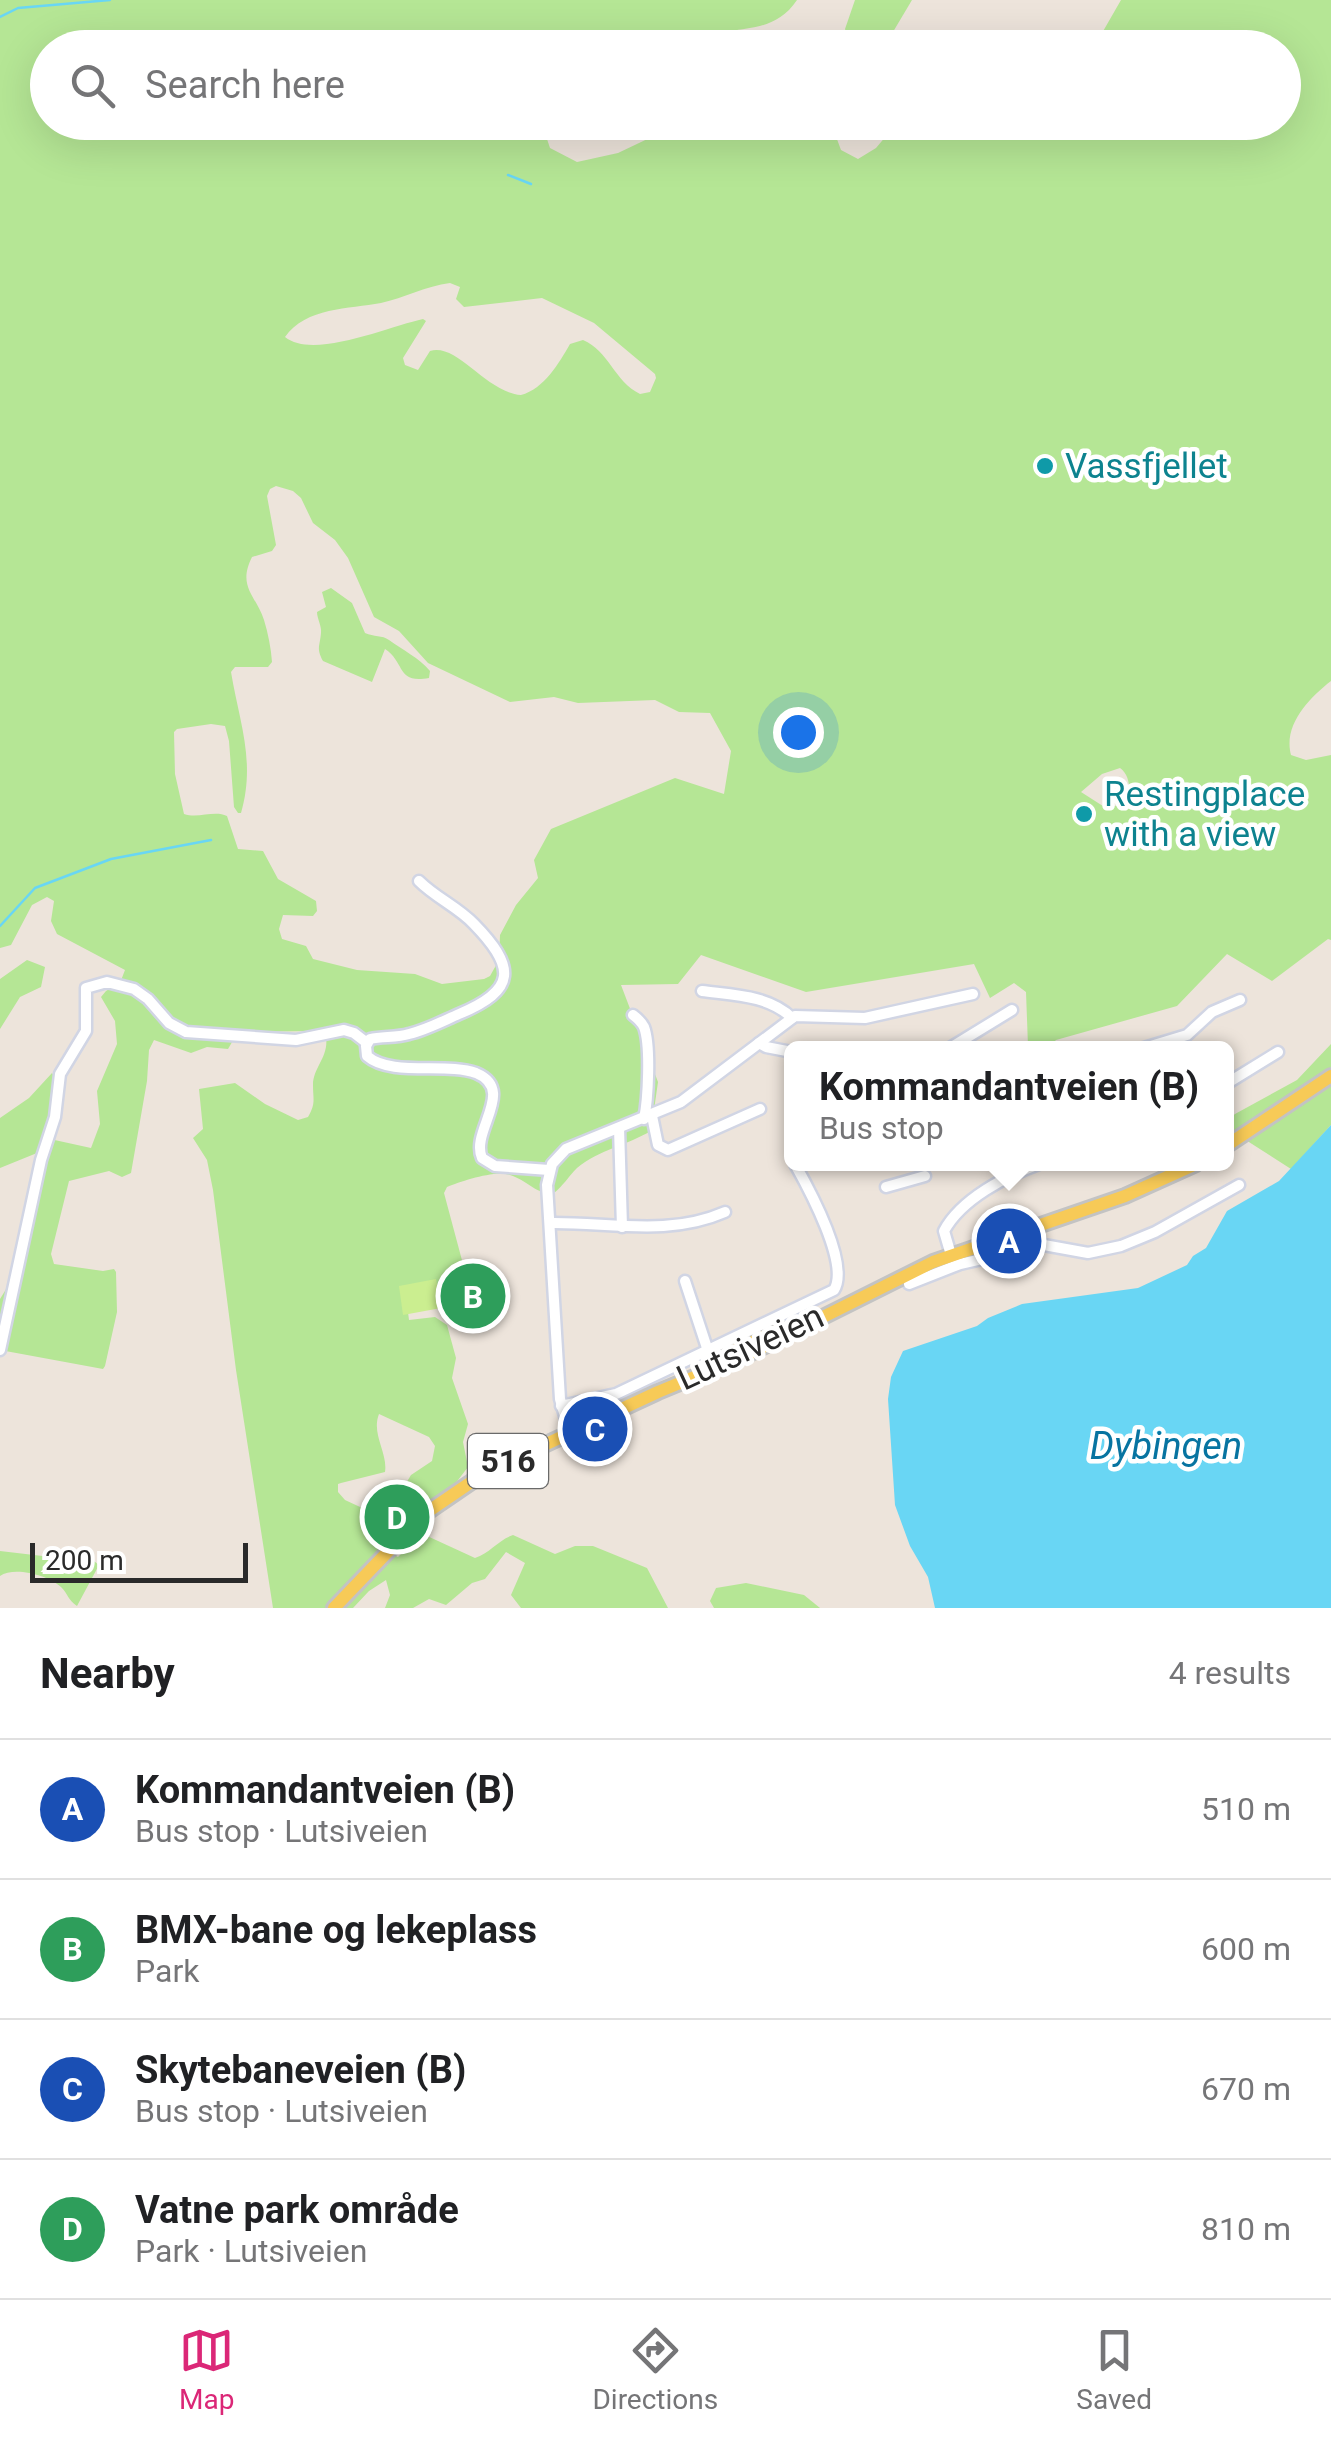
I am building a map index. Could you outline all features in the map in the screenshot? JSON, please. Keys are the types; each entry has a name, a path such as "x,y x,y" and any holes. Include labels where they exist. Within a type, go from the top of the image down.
{"main road":[{"path":"1234,1141 1331,1076"},
{"name":"Lutsiveien","path":"334,1608 423,1515 449,1494 501,1465 658,1392 719,1358 951,1254 1125,1196 1180,1171"}],"street":[{"path":"367,1043 377,1037 409,1034 482,1005 496,995 503,982 503,962 487,938 466,916 419,881"},
{"path":"0,1350 55,1116 60,1074 86,1032 86,988 106,982 134,988 168,1023 186,1032 296,1040 344,1030 367,1043"},
{"path":"702,991 762,1001 792,1018"},
{"path":"570,1433 561,1406 550,1223 548,1170 558,1156 572,1146 681,1102 792,1018 865,1018 973,994"},
{"path":"1168,1041 1188,1035 1212,1012 1240,1000"},
{"path":"961,1041 1012,1010"},
{"path":"633,1015 643,1024 648,1118 658,1145 668,1150 760,1109"},
{"path":"367,1043 367,1056 376,1062 482,1076 495,1096 480,1136 478,1148 482,1158 495,1166 548,1170"},
{"path":"759,1043 784,1050"},
{"path":"1234,1079 1278,1052"},
{"path":"619,1128 622,1227"},
{"path":"561,1406 616,1394 837,1288 838,1266 822,1219 798,1171"},
{"path":"1008,1171 1011,1176"},
{"path":"951,1254 944,1233 946,1226 961,1210 1023,1171"},
{"path":"886,1188 925,1176"},
{"path":"909,1284 984,1258 1044,1246 1088,1253 1121,1246 1239,1186"},
{"path":"550,1223 675,1225 725,1212"},
{"path":"1040,1224 1044,1246"},
{"path":"933,1226 944,1233"},
{"path":"686,1280 708,1351"}],"green space":[{"path":"0,0 797,0 774,21 739,30 30,30 30,140 547,140 550,148 577,162 618,153 645,140 837,140 841,150 858,159 883,140 1301,140 1301,30 1104,30 1121,0 1331,0 1331,681 1300,713 1290,744 1291,755 1306,760 1331,755 1331,940 1272,981 1227,954 1177,1006 1055,1041 1028,1041 1026,992 1014,983 990,998 974,964 806,992 701,955 678,984 621,985 658,1082 651,1131 586,1162 554,1193 542,1192 503,1174 461,1182 447,1187 444,1193 467,1279 496,1274 501,1308 452,1316 446,1292 433,1287 406,1297 409,1320 435,1317 447,1325 456,1358 452,1378 468,1424 463,1442 468,1467 455,1484 422,1506 409,1496 405,1485 411,1475 432,1461 435,1446 429,1437 379,1414 377,1429 385,1472 338,1484 338,1492 345,1500 373,1513 392,1554 398,1557 425,1535 475,1558 513,1535 555,1554 575,1546 593,1546 647,1568 668,1608 521,1608 511,1595 525,1563 506,1552 485,1579 472,1583 446,1605 429,1599 413,1608 385,1608 390,1595 386,1580 353,1608 273,1608 213,1190 207,1160 193,1138 203,1129 199,1089 235,1083 298,1120 308,1117 313,1105 314,1079 326,1044 326,1037 316,1031 238,1032 228,1049 207,1047 191,1053 154,1040 149,1050 131,1173 122,1177 109,1171 69,1181 51,1254 54,1264 116,1272 117,1312 105,1366 103,1369 0,1350 0,1299 13,1278 39,1156 37,1153 0,1168 0,1118 29,1098 52,1073 55,1078 50,1139 91,1148 100,1124 97,1091 117,1044 115,1021 101,997 120,983 125,970 57,934 51,921 54,901 47,897 32,905 11,945 0,948","holes":["450,283 460,287 456,299 464,307 542,298 594,323 655,374 650,392 640,394 631,388 599,351 583,340 570,344 544,381 521,395 496,386 440,350 430,351 418,370 405,365 403,358 426,321 423,319 332,343 298,343 285,337 316,315 381,303","276,486 301,498 313,523 335,540 348,558 374,617 399,631 428,663 510,702 554,697 578,703 655,700 679,712 710,713 731,751 724,794 675,778 551,829 534,860 538,878 516,905 500,935 499,960 484,979 442,984 415,974 357,970 313,959 306,946 282,939 279,929 283,915 313,916 316,901 278,879 263,851 238,849 227,816 184,814 175,774 174,732 211,724 225,726 234,807 241,813 247,758 231,672 235,667 268,667 272,662 264,620 246,576 252,557 272,551 276,545 267,496","1120,768 1129,784 1128,803 1106,808 1081,792 1102,774"]},
{"path":"855,0 912,0 894,30 845,29"},
{"path":"331,588 352,603 365,633 386,638 411,654 430,671 429,678 406,675 385,649 372,682 323,661 317,612 326,607 322,592"},
{"path":"27,960 45,967 41,987 20,997 0,1029 0,979"},
{"path":"1331,1044 1331,1125 1291,1169 1234,1132 1234,1115 1297,1080"},
{"path":"436,1279 441,1308 403,1315 399,1286"},
{"path":"402,1493 415,1513 387,1535 380,1505 384,1498"},
{"path":"0,1551 51,1557 81,1551 99,1565 77,1606 61,1587 48,1579 22,1572 0,1576"},
{"path":"746,1583 804,1595 820,1608 714,1608 710,1601 716,1588"}],"water":[{"name":"Dybingen","path":"1331,1125 1331,1608 935,1608 928,1577 910,1546 895,1505 888,1399 891,1377 903,1351 977,1326 1022,1304 1138,1288 1187,1265 1206,1248 1227,1211 1279,1181"}],"waterway":[{"path":"0,17 18,8 110,0"},
{"path":"508,175 531,184"},
{"path":"0,926 35,888 111,859 211,840"}],"place":[{"name":"Vassfjellet","path":"1045,466"},
{"name":"Restingplace with a view","path":"1084,814"},
{"name":"Kommandantveien (B)","path":"1009,1241"},
{"name":"BMX-bane og lekeplass","path":"473,1296"},
{"name":"Skytebaneveien (B)","path":"595,1429"},
{"name":"Vatne park område","path":"397,1517"}]}
